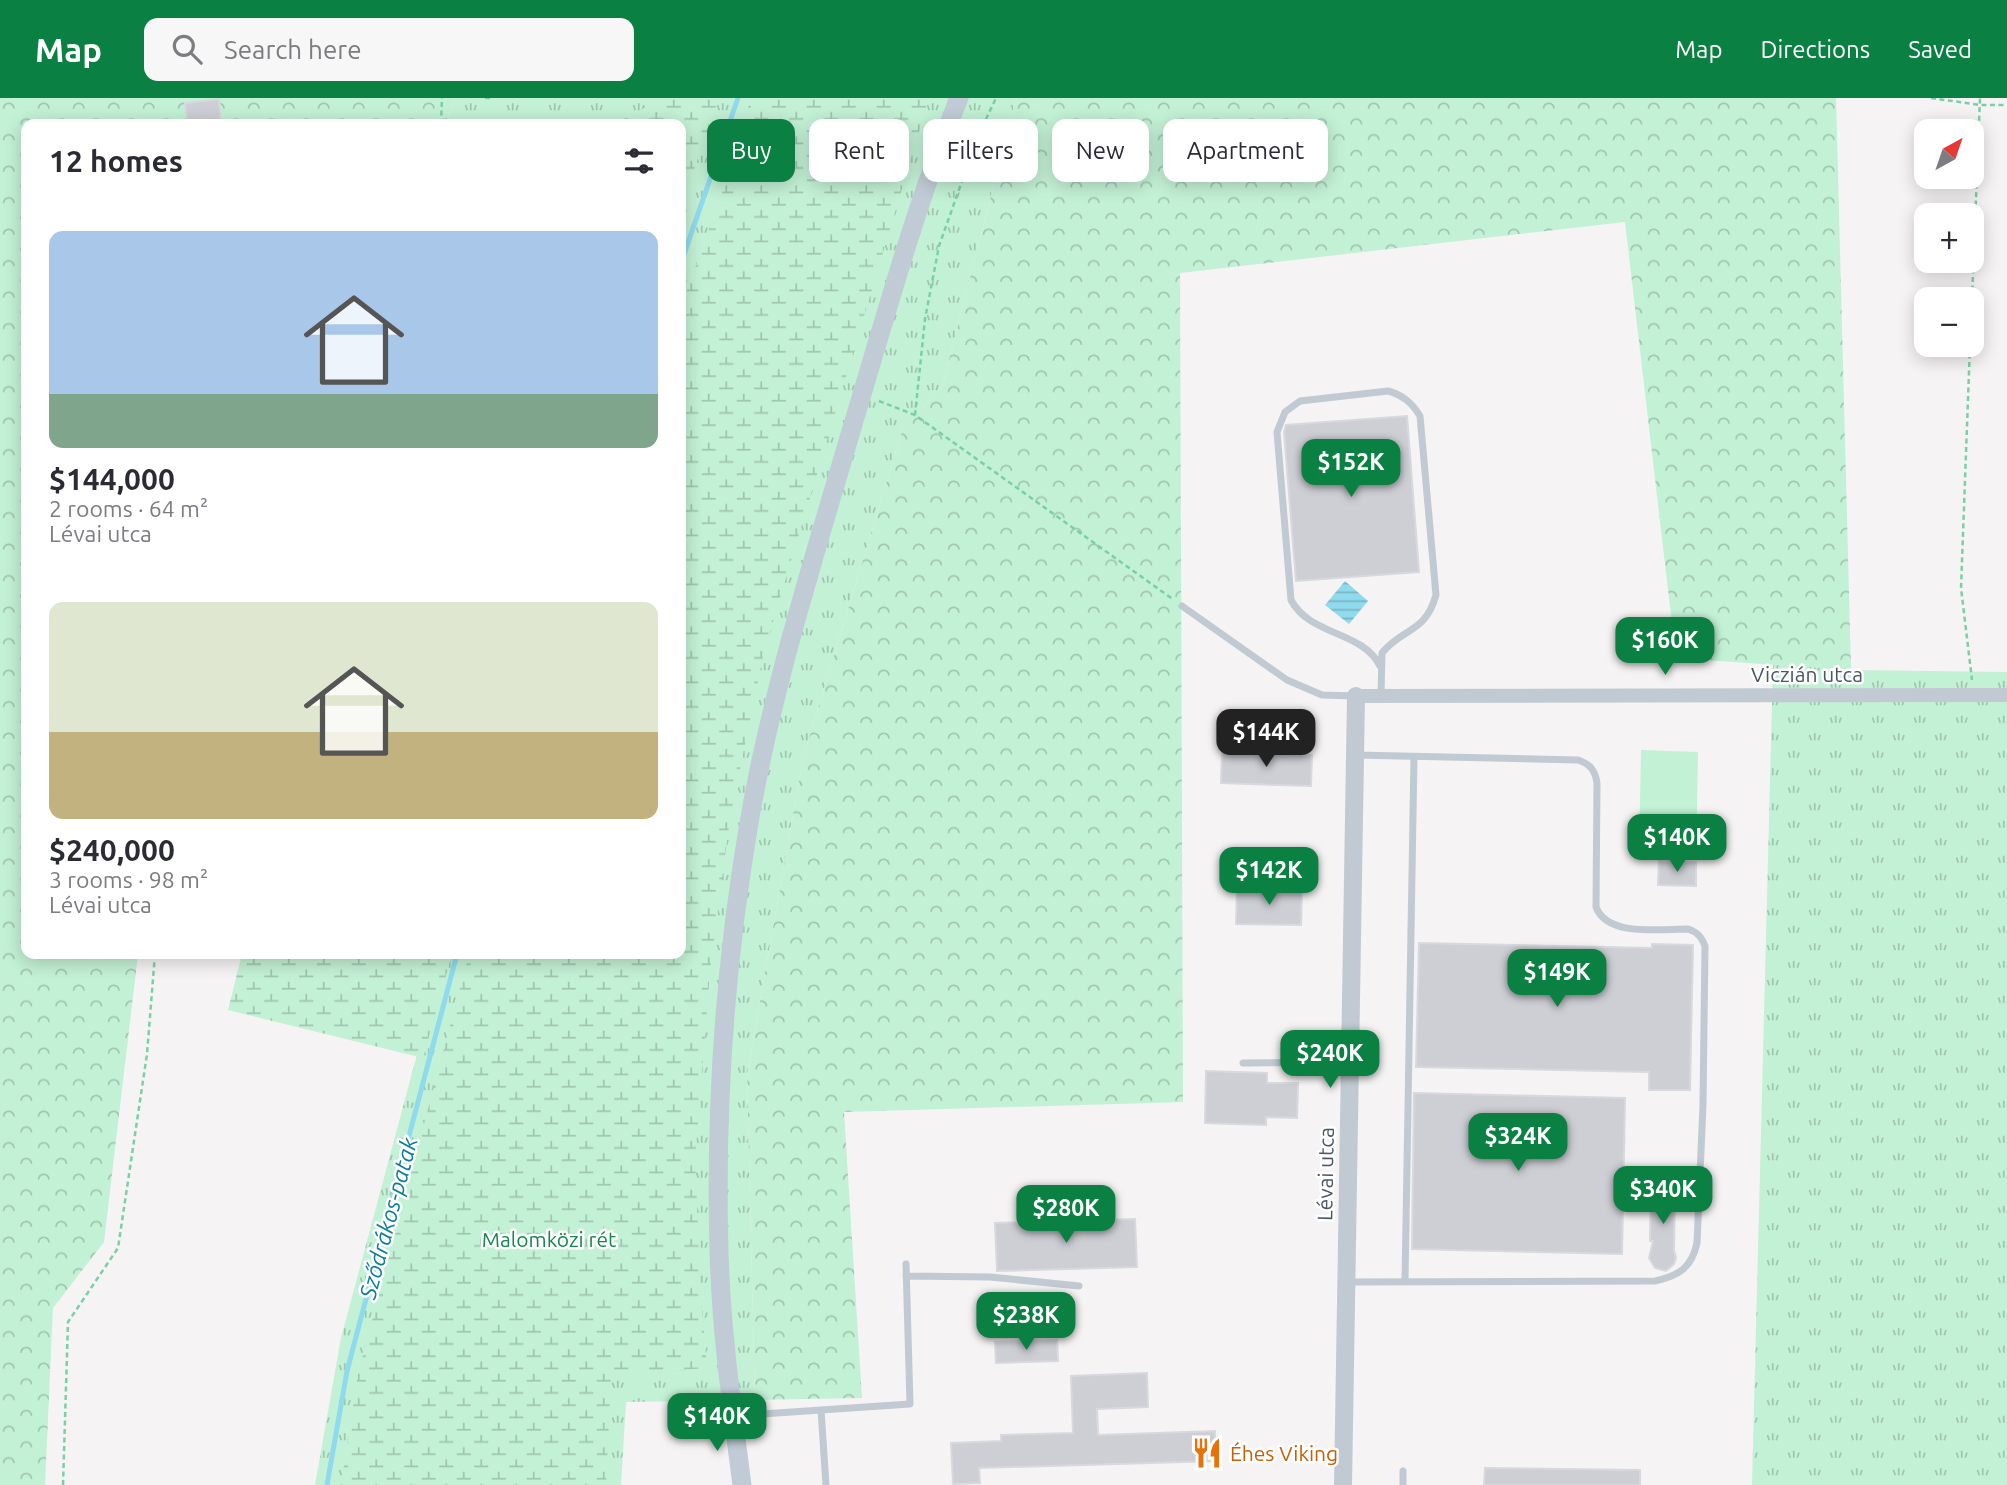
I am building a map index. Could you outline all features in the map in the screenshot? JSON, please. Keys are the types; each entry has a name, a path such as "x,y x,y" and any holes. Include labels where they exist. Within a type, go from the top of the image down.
{"main road":[{"path":"741,1485 719,1254 718,1125 725,998 736,905 763,753 815,554 923,192 959,98"}],"street":[{"name":"Viczián utca","path":"1356,696 2007,695"},
{"name":"Lévai utca","path":"1343,1485 1356,696"}],"lane":[{"path":"1380,666 1374,654 1306,618 1296,610 1291,600 1277,432 1285,412 1300,401 1388,391 1408,400 1420,416 1436,595 1432,609 1424,621 1382,653 1381,696"},
{"path":"1182,607 1287,680 1322,695 1356,696"},
{"path":"1346,1282 1655,1280 1677,1275 1690,1262 1697,1243 1703,1105 1705,946 1702,938 1688,929 1627,928 1614,926 1600,916 1596,907 1597,783 1592,768 1578,760 1355,755"},
{"path":"1405,1282 1414,757"},
{"path":"1243,1063 1350,1062"},
{"path":"733,1416 910,1404 906,1264"},
{"path":"906,1276 990,1277 1079,1286"},
{"path":"821,1409 826,1485"},
{"path":"1403,1485 1404,1471"}],"path":[{"path":"441,119 442,98"},
{"path":"485,98 490,98"},
{"path":"915,415 925,318 940,246 978,136 996,98"},
{"path":"1931,98 1980,105 2007,105"},
{"path":"1972,287 1980,98"},
{"path":"1970,357 1961,588 1974,694"},
{"path":"862,394 915,415 1182,607"},
{"path":"63,1485 68,1322 118,1248 147,1054 155,959"}],"green space":[{"path":"0,98 455,98 447,119 21,119 21,959 137,959 104,1242 53,1308 45,1485 0,1485"},
{"name":"Malomközi rét","path":"455,98 1016,98 1011,119 923,119 923,182 994,182 942,387 903,428 803,758 747,1075 755,1400 626,1402 621,1485 315,1485 341,1338 443,959 686,959 686,119 447,119"},
{"path":"663,98 719,98 712,119 707,119 707,132 686,193 686,119 623,119"},
{"name":"Malomközi rét","path":"751,98 929,98 909,165 909,119 809,119 809,182 904,182 764,652 730,818 710,971 695,1159 707,1368 611,1375 606,1485 341,1485 358,1374 468,959 686,959 686,293 725,182 795,182 795,119 745,119"},
{"path":"1016,98 1836,98 1851,670 1676,658 1625,222 1180,273 1183,1102 844,1112 862,1398 755,1400 747,1075 803,758 903,428 942,387 994,182 1038,182 1038,119 1011,119"},
{"path":"1773,664 1851,670 2007,672 2007,1485 1752,1485"},
{"path":"1641,750 1698,752 1696,858 1639,856"},
{"path":"241,959 451,959 423,1058 228,1010"}],"water":[{"path":"1345,581 1368,601 1349,624 1325,605"}],"building":[{"path":"219,99 221,119 187,119 185,103"},
{"path":"1407,416 1419,572 1296,581 1284,432 1286,425"},
{"path":"1222,752 1312,755 1311,786 1221,783"},
{"path":"1659,861 1696,862 1696,886 1658,885"},
{"path":"1237,888 1302,890 1301,925 1236,924"},
{"path":"1419,943 1652,948 1652,944 1693,945 1690,1090 1649,1090 1649,1072 1416,1067"},
{"path":"1206,1071 1267,1073 1267,1083 1298,1083 1297,1118 1266,1117 1266,1125 1205,1123"},
{"path":"1414,1093 1625,1098 1622,1254 1412,1249"},
{"path":"1651,1183 1675,1184 1676,1258 1666,1271 1655,1268 1649,1258 1653,1241 1650,1241"},
{"path":"1135,1219 1137,1267 997,1271 995,1223"},
{"path":"1057,1340 1058,1361 996,1363 995,1342"},
{"path":"1147,1373 1148,1407 1097,1409 1098,1435 1215,1431 1216,1461 979,1468 980,1483 953,1484 951,1443 1001,1441 1001,1435 1073,1433 1071,1376"},
{"path":"1485,1468 1640,1470 1640,1485 1484,1485"}],"waterway":[{"name":"Sződrákos-patak","path":"686,249 738,98"},
{"name":"Sződrákos-patak","path":"327,1485 347,1371 456,959"}],"place":[{"name":"Éhes Viking","path":"1207,1453"}]}
